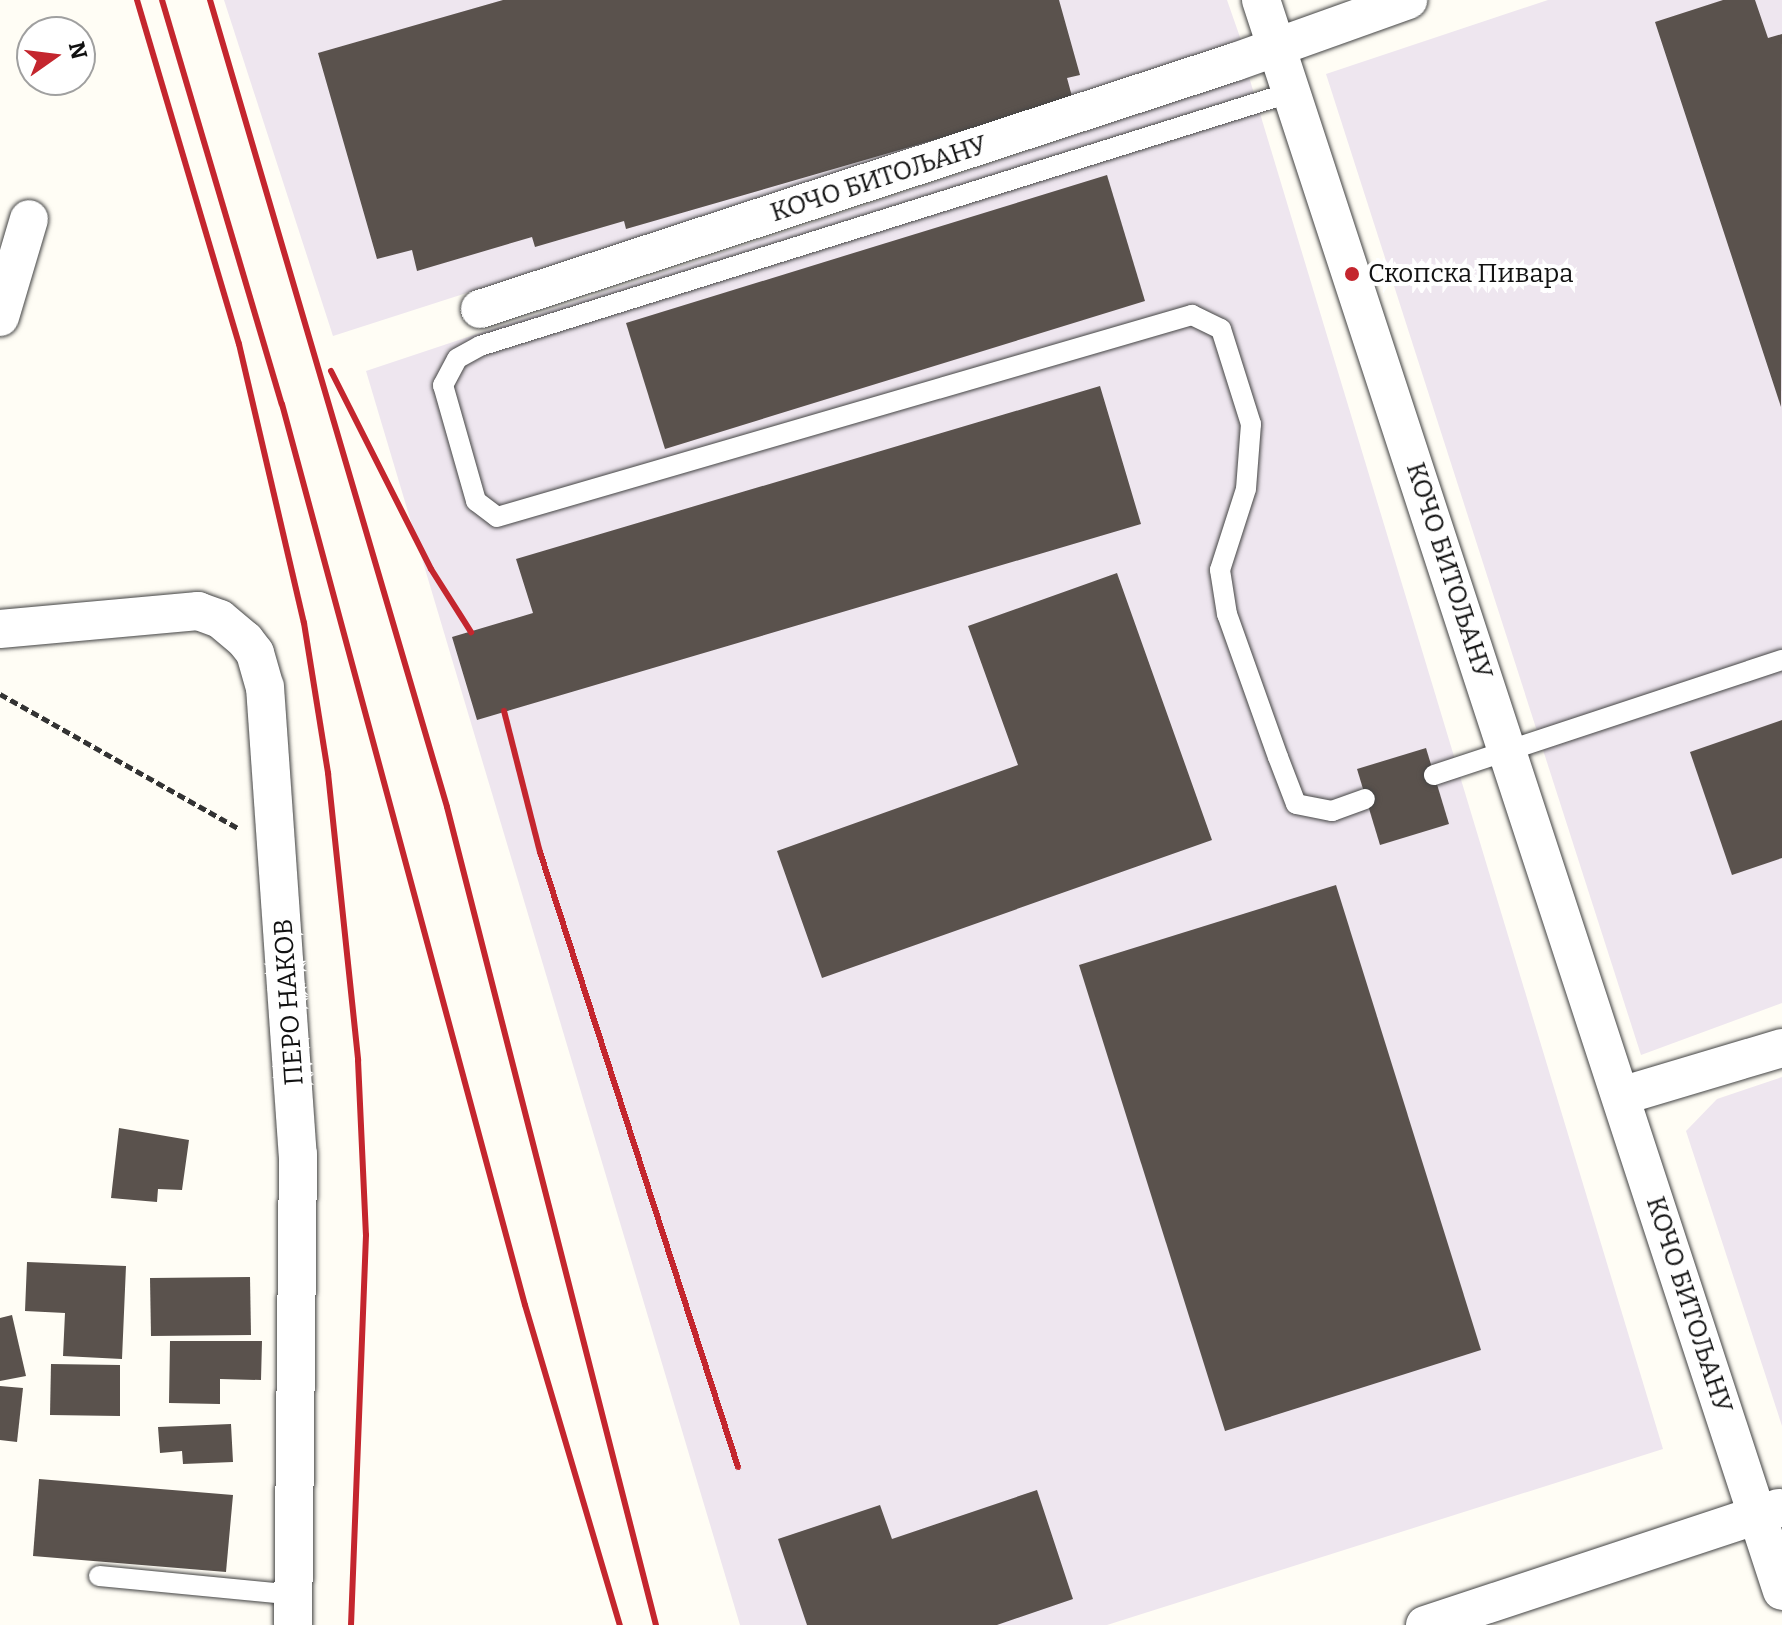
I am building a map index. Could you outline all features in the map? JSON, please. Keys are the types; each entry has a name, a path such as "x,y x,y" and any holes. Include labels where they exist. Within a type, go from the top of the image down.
{"street":[{"name":"КОЧО БИТОЉАНУ","path":"1261,0 1621,1096 1770,1511 1782,1591"},
{"name":"КОЧО БИТОЉАНУ","path":"480,309 1408,0"},
{"path":"0,317 29,219"},
{"name":"ПЕРО НАКОВ","path":"0,629 198,611 232,628 255,653 265,687 298,1154 294,1610"},
{"path":"1621,1096 1782,1048"},
{"path":"1425,1625 1770,1511"}],"lane":[{"path":"1292,92 480,346 457,359 443,385 476,501 497,517 1192,315 1221,329 1251,424 1246,489 1220,570 1227,614 1278,757 1296,804 1332,811 1365,799"},
{"path":"1434,775 1782,660"},
{"path":"99,1576 294,1610"}],"path":[{"path":"0,694 247,833 279,857"}],"shaded area":[{"path":"224,0 1227,0 1242,43 333,336"},
{"path":"1548,0 1782,0 1782,1003 1641,1055 1326,74"},
{"path":"1249,77 1663,1449 1107,1625 740,1625 366,371"},
{"path":"1782,1077 1782,1426 1686,1131 1717,1099"}],"building":[{"path":"503,0 1059,0 1080,75 1067,78 1073,100 626,229 624,221 535,247 532,237 417,271 412,250 377,259 318,53"},
{"path":"1723,0 1755,0 1768,38 1782,34 1781,407 1655,22"},
{"path":"1107,175 1145,301 665,449 626,323"},
{"path":"1100,386 1141,524 477,720 452,637 533,613 516,559"},
{"path":"1117,573 1212,840 822,978 777,851 1018,765 968,626"},
{"path":"1782,720 1782,858 1732,875 1690,752"},
{"path":"1426,748 1449,824 1380,845 1357,769"},
{"path":"1336,885 1481,1350 1225,1431 1079,965"},
{"path":"119,1128 189,1140 182,1190 158,1189 157,1202 111,1198"},
{"path":"27,1262 126,1266 122,1359 63,1356 65,1313 25,1311"},
{"path":"250,1277 251,1335 151,1336 150,1278"},
{"path":"12,1315 26,1376 0,1381 0,1318"},
{"path":"170,1341 262,1341 261,1380 220,1379 220,1404 169,1403"},
{"path":"51,1364 120,1365 120,1416 50,1415"},
{"path":"0,1386 23,1388 17,1442 0,1440"},
{"path":"231,1424 233,1462 183,1464 182,1451 160,1453 158,1427"},
{"path":"39,1479 233,1495 226,1572 33,1556"},
{"path":"1037,1490 1073,1599 997,1625 807,1625 778,1539 880,1505 892,1539"}],"railway":[{"path":"137,0 239,344 304,623 328,773 358,1060 366,1235 351,1625"},
{"path":"162,0 282,404 525,1305 620,1625"},
{"path":"210,0 447,807 656,1625"},
{"path":"331,371 431,569 471,632"},
{"path":"504,711 540,852 738,1467"}],"place":[{"name":"Скопска Пивара","path":"1352,274"}]}
